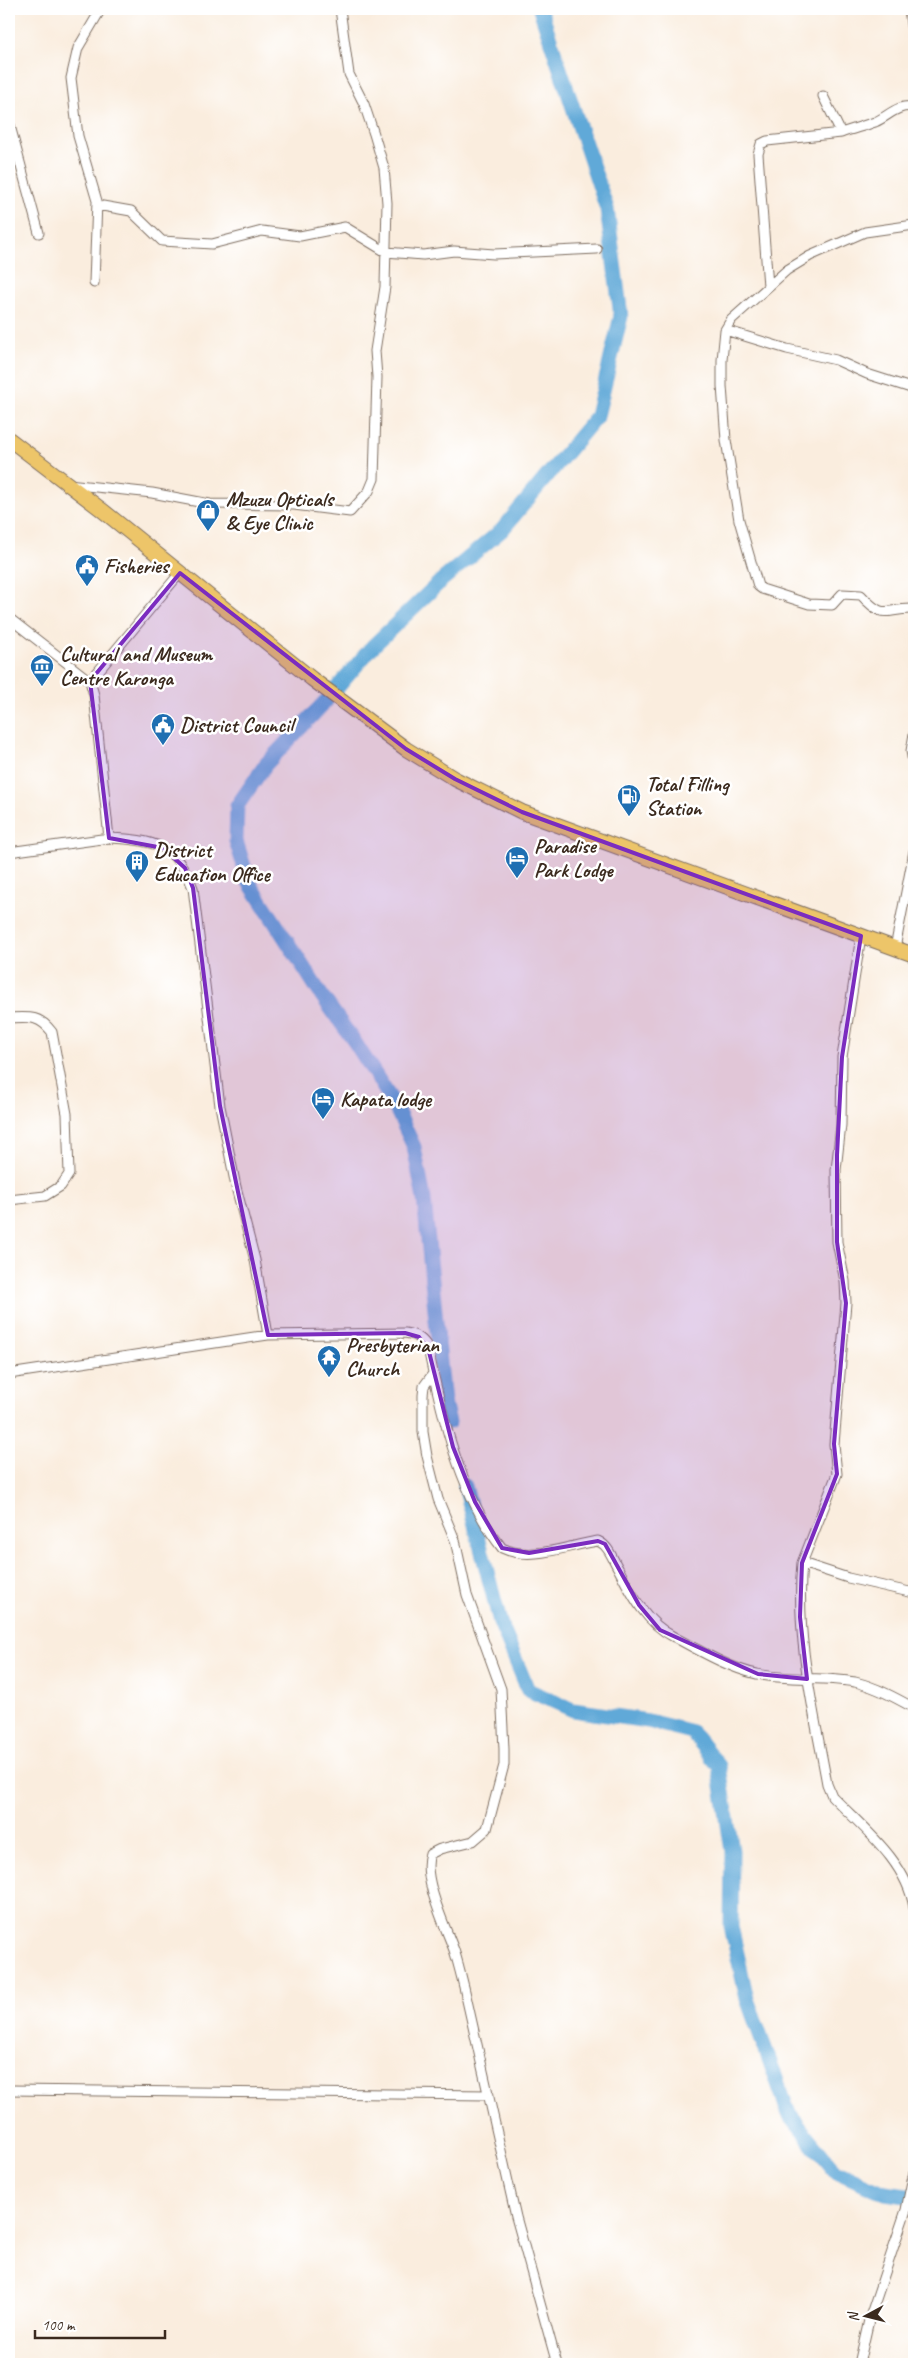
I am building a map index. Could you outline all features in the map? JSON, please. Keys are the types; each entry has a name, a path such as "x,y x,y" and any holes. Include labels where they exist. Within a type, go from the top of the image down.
{"highway":[{"path":"9,439 312,679 414,754 455,779 522,812 914,955"}],"street":[{"path":"94,283 97,205 78,136 71,78 78,48 101,9"},
{"path":"66,483 152,493 210,504 294,505 343,512 353,511 369,491 374,479 377,377 375,351 385,287 387,203 384,168 364,104 349,74 340,9"},
{"path":"909,9 914,47"},
{"path":"823,96 841,133"},
{"path":"768,286 758,154 761,144 767,141 841,133 875,122 892,110 908,106 914,107"},
{"path":"9,122 39,233"},
{"path":"97,205 131,211 162,241 212,244 262,230 300,236 345,227 386,252 423,255 454,251 494,254 597,249"},
{"path":"914,225 865,232 810,256 787,270 731,320 725,330 722,386 729,469 739,520 758,586 809,604 832,605 842,594 861,595 875,610 886,612 914,609"},
{"path":"725,330 787,349 836,360 867,374 914,389"},
{"path":"90,681 180,573"},
{"path":"9,618 90,681 94,695 109,838"},
{"path":"914,734 911,751 914,768"},
{"path":"9,852 109,838 127,839 163,848 175,855 186,868 193,888 220,1106 236,1187 255,1260 268,1335"},
{"path":"895,948 914,851"},
{"path":"861,936 842,1057 842,1125 837,1155 837,1242 845,1281 846,1303 834,1444 837,1474 802,1563 800,1617 807,1679 827,1784 832,1796 900,1869 909,1886 914,1908"},
{"path":"9,1018 33,1017 45,1023 52,1032 67,1114 69,1174 61,1186 45,1196 9,1200"},
{"path":"9,1374 268,1335 405,1332 415,1335 424,1340 428,1348 432,1375 453,1447 474,1502 502,1548 508,1551 529,1553 598,1541 605,1544 639,1605 660,1630 748,1672 863,1684 914,1708"},
{"path":"432,1375 424,1386 422,1404 423,1432 433,1480 450,1526 467,1596 503,1698 504,1766 487,1830 473,1841 440,1849 430,1854 428,1858 437,1906 454,1950 516,2217 557,2364"},
{"path":"802,1563 848,1578 914,1593"},
{"path":"9,2090 489,2095"},
{"path":"859,2364 869,2320 906,2210 914,2172"}],"highlighted area":[{"path":"180,573 406,749 455,779 522,812 861,936 842,1057 837,1155 837,1242 846,1303 834,1444 837,1474 802,1563 800,1617 807,1679 758,1674 660,1630 639,1605 605,1544 598,1541 529,1553 502,1548 475,1502 453,1447 428,1348 419,1337 405,1333 268,1335 220,1106 193,888 185,868 163,848 109,838 90,681"}],"waterway":[{"path":"337,688 373,646 442,580 502,530 597,416 621,316 607,209 540,9"},
{"path":"326,701 266,764 237,806 236,841 249,882 394,1104 414,1147 424,1199 444,1402 449,1422"},
{"path":"465,1486 500,1622 528,1690 573,1710 648,1721 692,1732 719,1766 732,1851 731,1926 747,1999 789,2114 835,2171 885,2193 914,2197"}],"place":[{"name":"Mzuzu Opticals & Eye Clinic","path":"208,532"},
{"name":"Fisheries","path":"87,587"},
{"name":"Cultural and Museum Centre Karonga","path":"42,687"},
{"name":"District Council","path":"163,746"},
{"name":"Total Filling Station","path":"629,817"},
{"name":"Paradise Park Lodge","path":"517,879"},
{"name":"District Education Office","path":"137,883"},
{"name":"Kapata lodge","path":"323,1120"},
{"name":"Presbyterian Church","path":"329,1378"}]}
